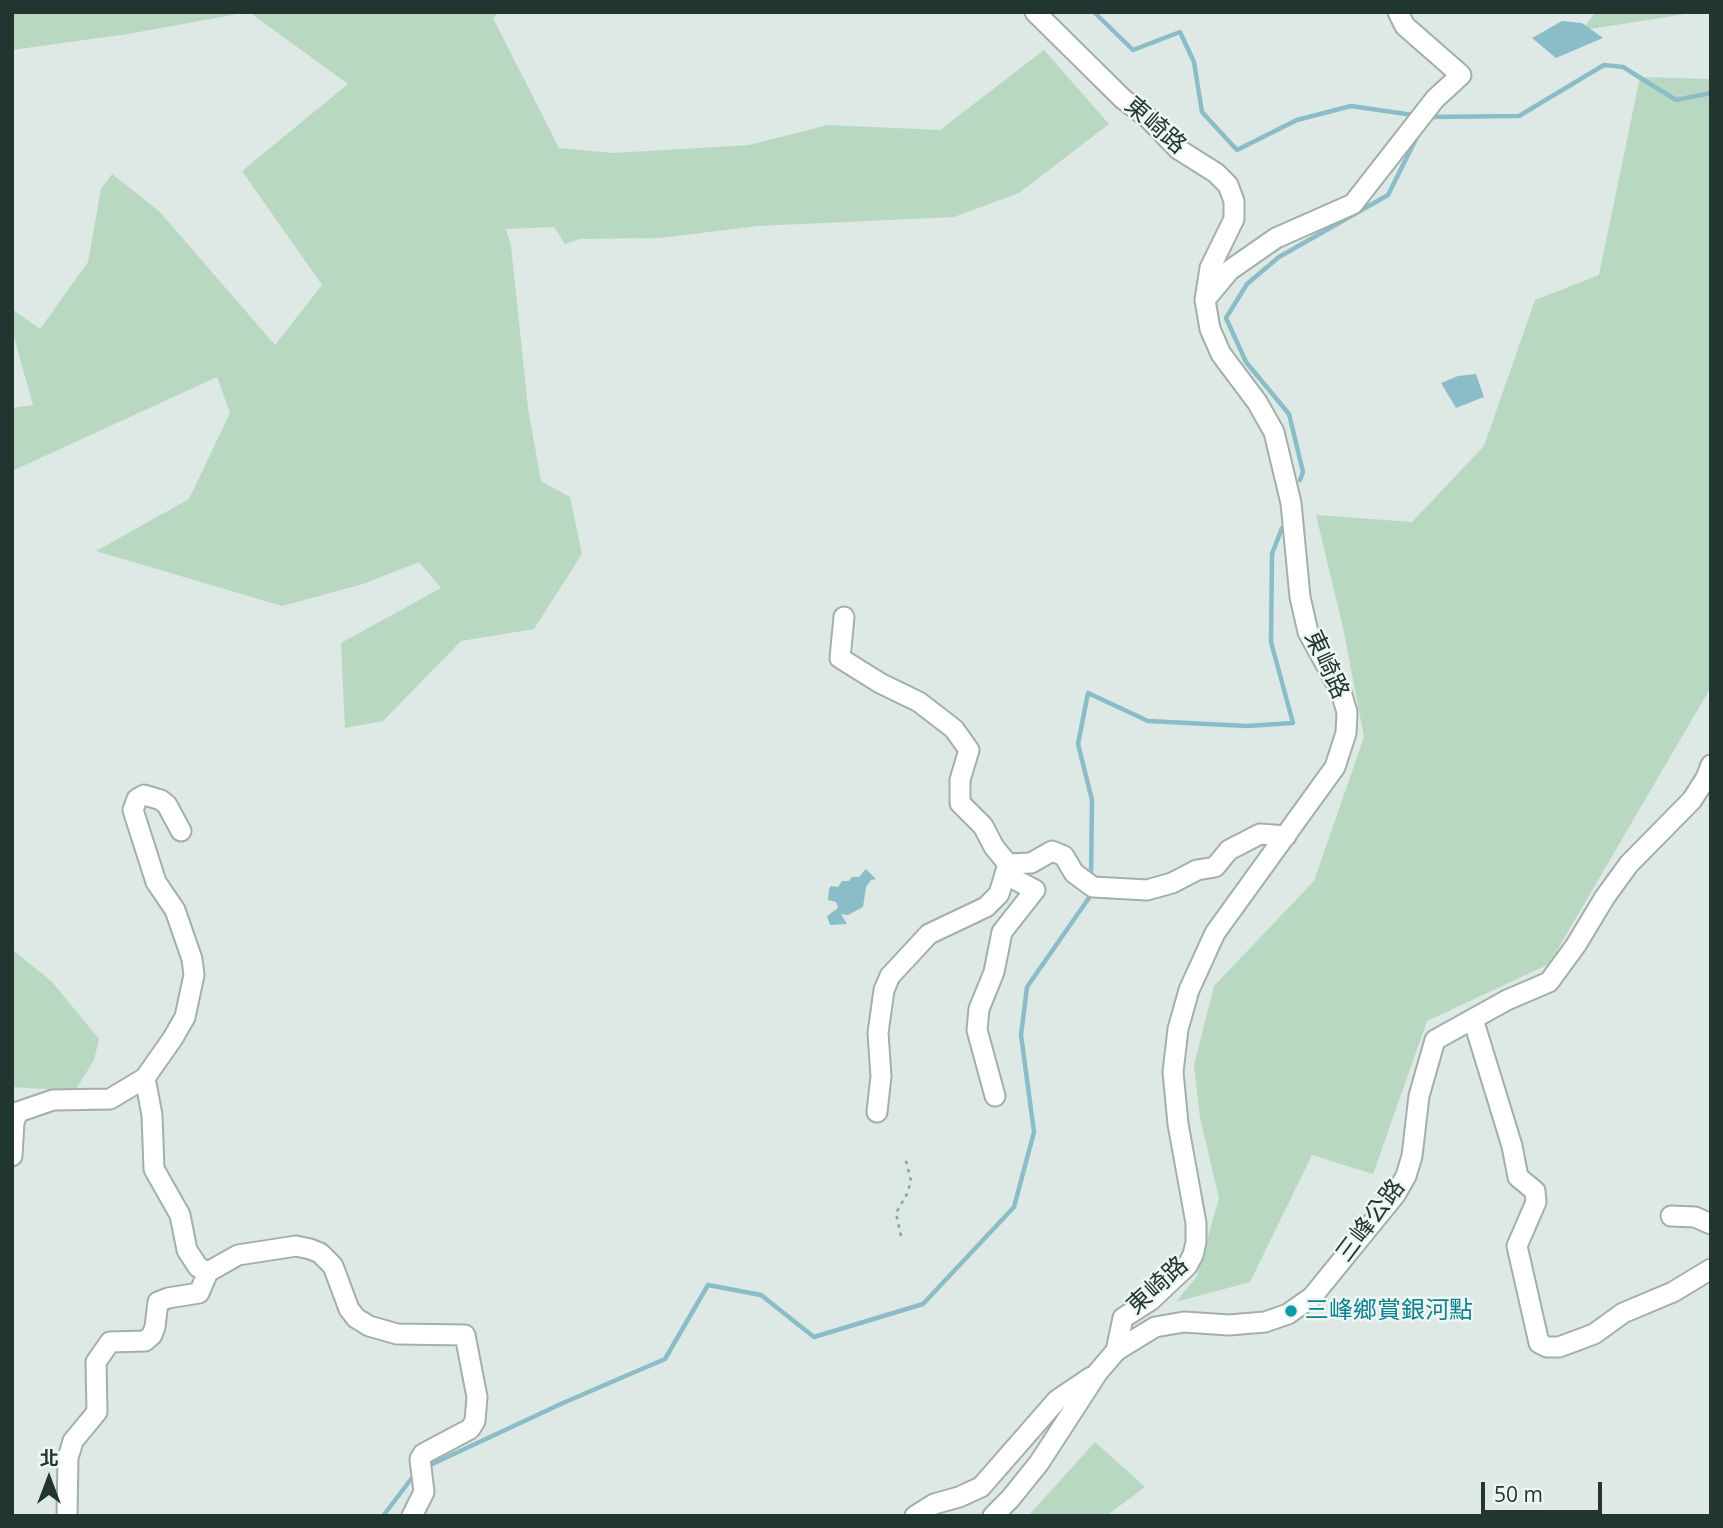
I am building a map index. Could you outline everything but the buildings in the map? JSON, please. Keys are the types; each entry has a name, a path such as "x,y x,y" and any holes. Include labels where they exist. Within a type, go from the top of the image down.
{"street":[{"name":"東崎路","path":"1035,12 1178,149 1216,173 1228,185 1234,201 1234,219 1210,268 1205,300 1210,329 1221,354 1257,402 1274,432 1291,503 1300,597 1308,632 1342,692 1347,712 1346,733 1335,767 1214,933 1189,990 1178,1029 1173,1072 1178,1124 1196,1223 1196,1242 1187,1266 1151,1300 1123,1318 1116,1351"},
{"path":"1205,300 1230,270 1276,238 1353,204 1429,107 1461,75 1405,26 1398,12"},
{"path":"844,617 840,658 880,683 919,702 954,729 969,750 960,780 960,803 983,826 1016,880 1035,890 1002,932 995,972 979,1009 977,1030 995,1096"},
{"name":"三峰公路","path":"993,1516 1039,1463 1098,1373 1116,1351 1155,1327 1184,1322 1229,1325 1265,1322 1288,1314 1312,1297 1395,1195 1406,1176 1412,1156 1419,1096 1435,1040 1507,1000 1549,982 1629,864 1692,800 1711,765"},
{"path":"12,1156 14,1122 18,1112 53,1100 110,1100 145,1079 185,1017 194,975 192,959 175,910 156,882 133,810 137,799 144,795 167,805 181,831"},
{"path":"1008,864 1031,863 1052,851 1064,856 1074,873 1087,883 1147,890 1172,883 1197,870 1215,867 1229,850 1260,834 1286,836"},
{"path":"877,1112 881,1076 878,1033 884,990 890,976 929,934 986,907 999,894 1008,864"},
{"path":"1473,1020 1512,1146 1518,1177 1535,1191 1536,1202 1517,1245 1539,1343 1548,1347 1559,1347 1594,1334 1623,1313 1673,1292 1711,1269"},
{"path":"145,1079 152,1115 154,1168 180,1215 187,1250 198,1266 208,1272"},
{"path":"1671,1216 1695,1217 1711,1224"},
{"path":"67,1516 68,1458 73,1441 97,1412 96,1362 110,1342 145,1341 152,1335 155,1327 158,1302 199,1293 208,1272 238,1255 296,1245 320,1253 332,1266 349,1309 356,1318 369,1326 397,1334 465,1335 477,1397 475,1421 470,1429 423,1454 420,1459 424,1492 412,1516"},
{"path":"915,1516 934,1504 981,1487 1057,1400 1098,1373"}],"path":[{"path":"901,1236 896,1213 911,1181 905,1157"}],"green space":[{"path":"12,12 249,12 128,34 12,50"},
{"path":"249,12 500,12 493,18 559,148 614,153 749,145 828,125 940,130 1044,50 1109,124 1019,193 954,217 758,226 659,238 580,239 565,244 554,227 506,229 511,246 528,408 541,481 570,497 582,554 534,629 461,641 383,721 345,728 341,643 441,588 419,562 363,584 282,606 96,551 189,499 230,413 217,377 12,471 12,408 33,405 12,330 12,309 40,329 88,262 101,189 112,174 159,211 275,345 322,285 242,171 348,84"},
{"path":"1595,12 1699,12 1583,30"},
{"path":"1640,77 1711,79 1711,687 1549,964 1427,1021 1373,1174 1312,1155 1250,1282 1176,1302 1197,1276 1219,1198 1200,1118 1194,1065 1214,986 1314,881 1364,737 1344,632 1316,515 1412,522 1484,446 1535,300 1599,275"},
{"path":"12,949 52,982 99,1039 94,1060 75,1091 12,1087"},
{"path":"1095,1442 1145,1487 1106,1516 1028,1516"}],"water":[{"path":"1562,21 1582,23 1603,38 1556,58 1532,38"},
{"path":"1476,374 1484,397 1456,408 1441,383 1458,376"},
{"path":"866,869 876,879 871,880 866,887 863,907 848,915 841,914 847,924 830,925 827,916 838,908 836,902 828,900 829,889 831,886 838,887 842,881 849,881 852,877 859,877"}],"waterway":[{"path":"1094,12 1133,50 1180,32 1194,62 1202,112 1237,150 1297,120 1351,106 1413,115"},
{"path":"1428,117 1519,116 1604,65 1623,67 1676,100 1711,93"},
{"path":"1300,480 1303,472 1289,414 1246,362 1226,318 1247,284 1279,257 1388,195 1418,135"},
{"path":"1091,878 1092,800 1078,744 1088,693 1148,721 1247,726 1293,723 1271,642 1272,554 1282,528"},
{"path":"428,1466 665,1359 708,1285 761,1295 814,1337 923,1304 1014,1207 1034,1132 1021,1035 1027,987 1091,895 1091,890"},
{"path":"383,1516 415,1474"}],"place":[{"name":"三峰鄉賞銀河點","path":"1291,1311"}]}
